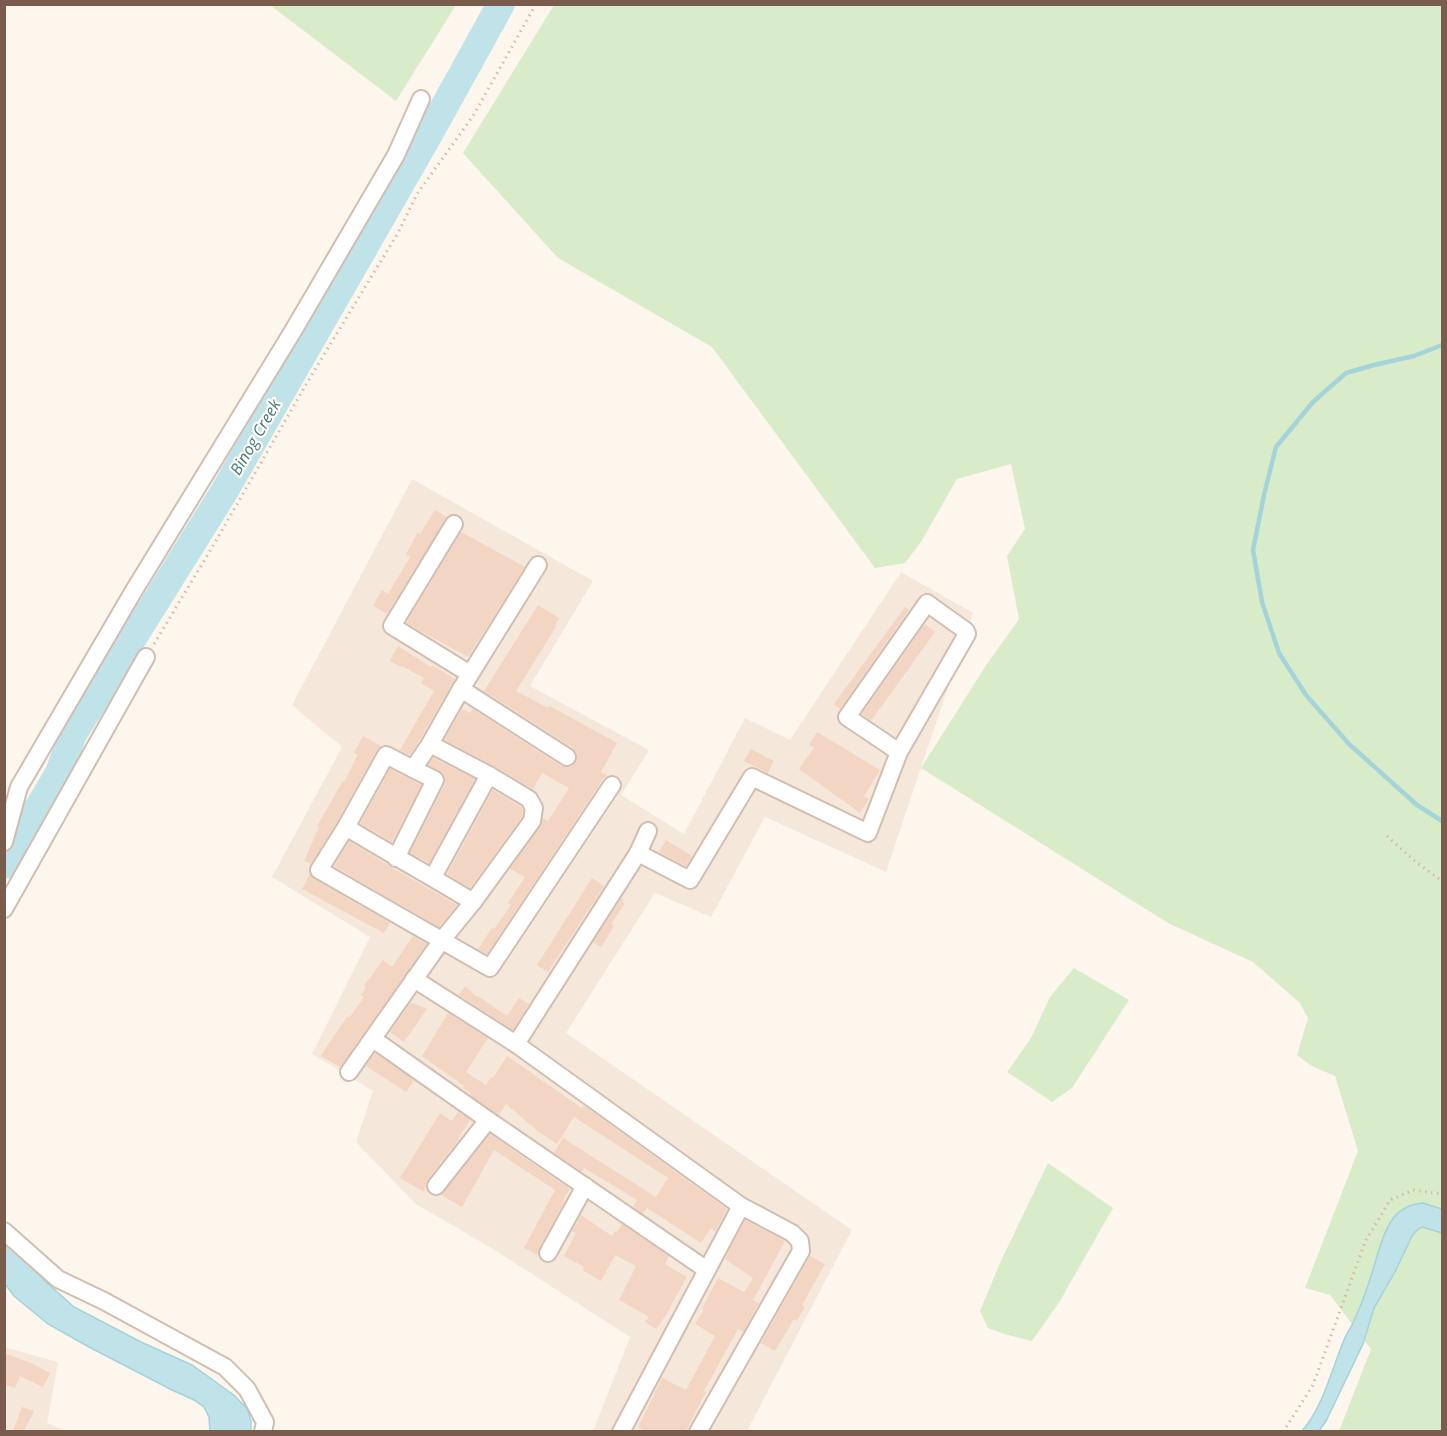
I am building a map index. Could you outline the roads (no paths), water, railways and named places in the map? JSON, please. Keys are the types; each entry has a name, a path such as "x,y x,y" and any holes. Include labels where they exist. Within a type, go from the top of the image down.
{"street":[{"path":"4,842 19,787 133,592 293,331 396,155 421,99"},
{"path":"454,524 392,626 470,674"},
{"path":"413,770 538,566"},
{"path":"638,853 690,880 752,777 868,833 899,752 967,634 966,630 927,603 847,717 899,752"},
{"path":"4,909 146,657"},
{"path":"461,689 567,757"},
{"path":"349,1072 442,940 473,902 532,821 534,808 529,799 430,744"},
{"path":"396,858 435,780 386,755 320,870 490,968 612,785"},
{"path":"433,877 489,775"},
{"path":"346,827 473,902"},
{"path":"516,1044 638,853 648,831"},
{"path":"414,979 516,1044 741,1206 792,1233 800,1240 801,1251 698,1431"},
{"path":"373,1039 707,1270"},
{"path":"436,1186 488,1120"},
{"path":"548,1253 585,1186"},
{"path":"621,1431 741,1206"},
{"path":"4,1231 58,1279 104,1301 225,1367 248,1389 265,1422 263,1431"}],"water":[{"path":"1423,1203 1442,1209 1442,1233 1422,1227 1412,1236 1374,1308 1363,1344 1326,1421 1319,1431 1302,1431 1322,1399 1345,1338 1363,1300 1387,1229 1400,1212"},
{"path":"4,1239 74,1307 141,1342 192,1365 235,1396 247,1409 251,1431 210,1431 209,1417 204,1407 194,1400 48,1324 14,1296 5,1284"}],"waterway":[{"name":"Binog Creek","path":"4,865 59,773 73,734 224,492 501,4"},
{"path":"1442,345 1414,356 1346,373 1313,402 1276,447 1253,550 1262,602 1279,653 1306,695 1349,744 1417,805 1442,821"}]}
